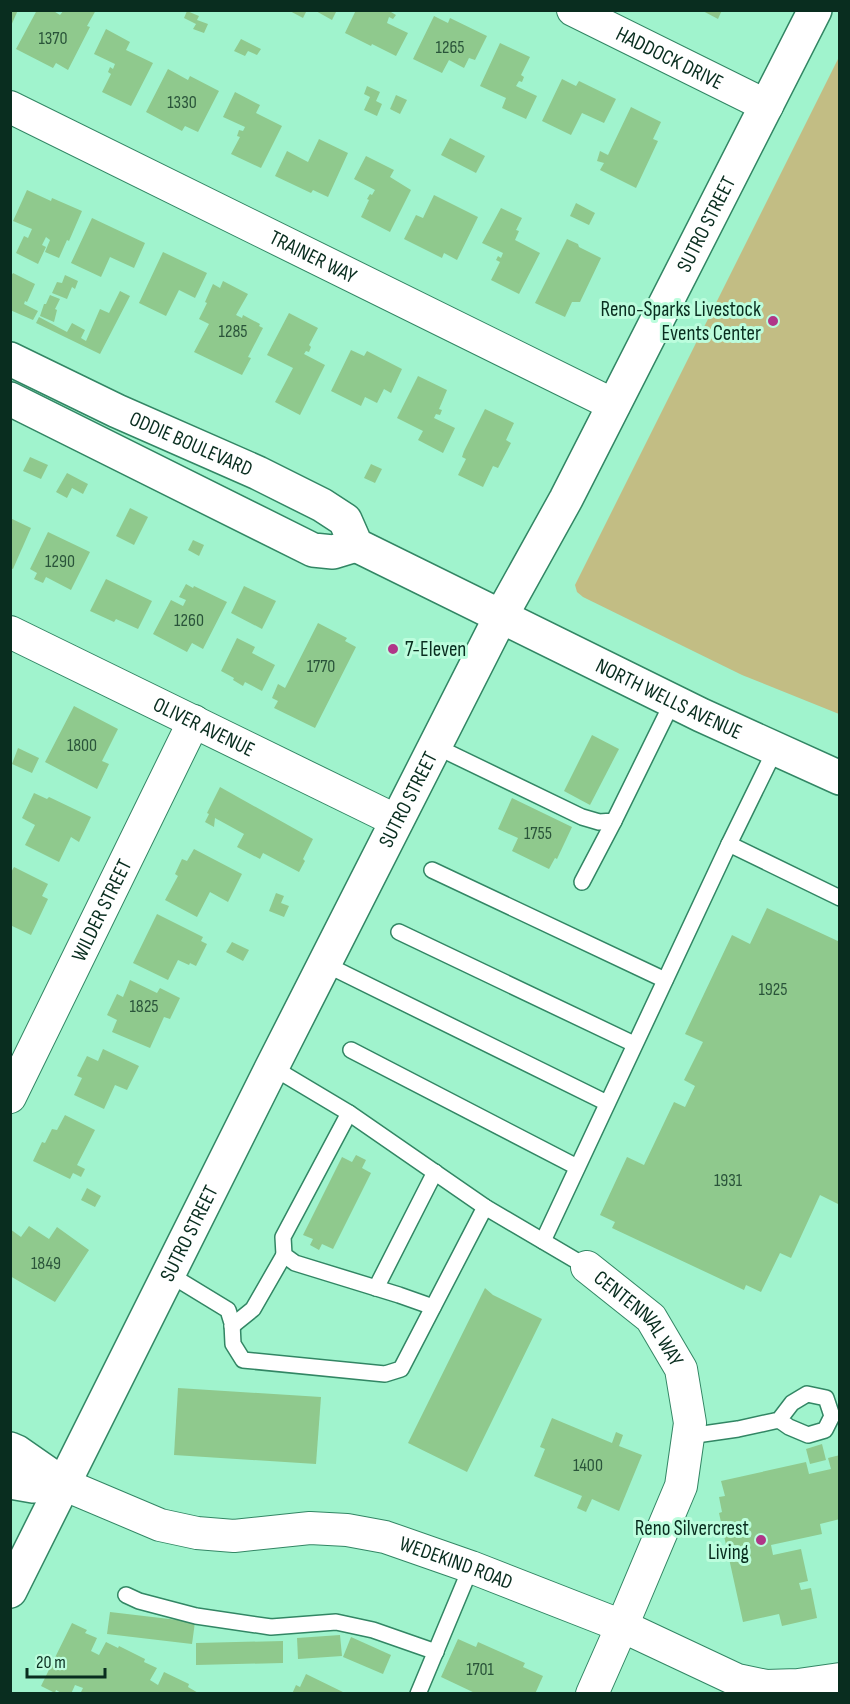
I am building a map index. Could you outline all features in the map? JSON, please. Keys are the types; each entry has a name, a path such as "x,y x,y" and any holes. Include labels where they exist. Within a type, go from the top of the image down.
{"main road":[{"name":"SUTRO STREET","path":"11,1582 63,1484 501,616 566,499 815,10"},
{"name":"ODDIE BOULEVARD","path":"10,359 117,411 248,468 322,505 345,520 356,545 333,552 313,550 10,399"},
{"path":"356,545 501,616"},
{"name":"NORTH WELLS AVENUE","path":"501,616 673,701 840,778"},
{"name":"WEDEKIND ROAD","path":"10,1449 63,1484"},
{"name":"WEDEKIND ROAD","path":"10,1482 33,1486 63,1484"}],"street":[{"name":"HADDOCK DRIVE","path":"573,10 767,106"},
{"name":"TRAINER WAY","path":"10,107 614,405"},
{"name":"OLIVER AVENUE","path":"10,632 397,821"},
{"name":"WILDER STREET","path":"10,1097 194,721"},
{"name":"CENTENNIAL WAY","path":"587,1267 651,1318 681,1369 690,1423 681,1486 592,1694"},
{"name":"WEDEKIND ROAD","path":"63,1484 160,1525 196,1533 234,1536 310,1528 347,1530 385,1537 471,1567 622,1626 737,1680 766,1686 798,1685 840,1678"}],"lane":[{"path":"582,882 615,821 673,701"},
{"path":"435,746 582,817 599,822 615,821"},
{"path":"543,1240 776,748"},
{"path":"729,844 840,898"},
{"path":"432,870 665,980"},
{"path":"399,932 634,1044"},
{"path":"325,964 607,1103"},
{"path":"351,1050 577,1167"},
{"name":"CENTENNIAL WAY","path":"272,1067 349,1113 485,1207 587,1267"},
{"path":"232,1326 253,1309 284,1254 283,1237 349,1113"},
{"path":"376,1288 435,1173"},
{"path":"169,1274 228,1310 233,1344 243,1360 385,1374 401,1369 485,1207"},
{"path":"284,1254 295,1263 433,1307"},
{"path":"688,1436 738,1430 779,1420"},
{"path":"418,1694 471,1567"},
{"path":"126,1595 139,1601 196,1616 271,1627 336,1622 373,1630 436,1652"}],"shaded area":[{"name":"Reno-Sparks Livestock Events Center","path":"839,57 839,714 742,675 583,597 577,592 575,585"}],"building":[{"path":"10,10 18,10 10,28"},
{"path":"37,10 52,10 60,15 64,10 96,10 68,70 56,63 53,68 16,49"},
{"path":"288,10 307,10 303,18"},
{"path":"314,10 337,10 332,20"},
{"path":"356,10 392,10 391,12 396,15 393,19 389,17 387,23 408,33 396,56 345,33"},
{"path":"701,10 722,10 718,19"},
{"path":"187,11 199,16 197,20 208,24 204,33 193,29 196,24 184,18"},
{"path":"434,16 448,23 450,18 487,36 475,60 469,58 464,68 449,60 442,73 413,59"},
{"path":"106,29 130,42 126,50 153,63 131,106 102,92 111,74 108,72 110,67 113,69 115,64 94,54"},
{"path":"241,39 261,49 257,55 248,51 245,56 234,51"},
{"path":"500,43 530,57 521,75 524,77 522,82 519,81 516,86 537,96 526,119 502,108 506,98 480,86"},
{"path":"168,69 188,80 190,76 219,91 198,132 185,126 182,131 146,112"},
{"path":"562,79 576,86 579,81 616,99 604,123 582,113 571,135 542,121"},
{"path":"367,86 380,92 376,101 382,104 377,116 364,110 370,97 364,94"},
{"path":"235,92 260,105 256,113 282,126 261,168 231,154 240,137 237,136 239,130 243,131 245,127 223,117"},
{"path":"396,95 407,100 400,114 390,109"},
{"path":"631,107 661,122 653,139 658,141 636,188 600,170 604,163 597,161 600,151 608,155"},
{"path":"450,138 485,156 476,173 441,155"},
{"path":"319,139 348,153 328,197 313,190 311,193 275,176 287,151 308,162"},
{"path":"366,156 394,170 390,177 411,190 390,232 361,217 369,200 367,199 375,190 354,179"},
{"path":"27,190 82,211 59,258 45,252 50,240 46,237 42,245 46,247 38,264 16,253 24,236 28,238 32,229 13,221"},
{"path":"434,195 478,217 457,260 444,253 442,258 404,239 416,215 423,218"},
{"path":"576,203 595,213 589,225 570,216"},
{"path":"501,208 522,218 516,230 519,231 515,240 540,253 519,294 491,280 500,262 496,260 498,256 501,258 503,253 482,243"},
{"path":"92,218 145,243 134,268 110,257 101,277 71,263"},
{"path":"567,239 601,258 580,302 572,302 565,317 535,303"},
{"path":"163,252 207,273 195,298 179,290 166,316 139,303"},
{"path":"13,273 35,284 24,304 38,311 33,320 10,310 10,278"},
{"path":"65,275 78,281 75,289 72,287 67,299 52,293 57,282 62,283"},
{"path":"223,281 248,294 236,315 242,318 243,315 263,328 248,357 251,358 242,375 194,352 209,324 199,319 207,303 205,302 213,284 220,288"},
{"path":"120,291 130,296 100,354 36,323 39,317 67,332 72,323 85,330 81,338 86,341 100,309 109,313"},
{"path":"50,295 60,299 55,309 57,310 54,322 40,316"},
{"path":"289,313 318,328 309,345 311,347 309,352 306,351 304,354 325,365 300,415 275,402 293,368 267,355"},
{"path":"351,350 364,356 367,351 402,369 391,393 384,389 377,403 365,397 361,406 331,391"},
{"path":"418,376 447,390 439,409 442,410 440,415 436,414 434,418 455,428 443,453 418,440 423,431 397,418"},
{"path":"485,409 514,423 506,440 511,443 498,468 493,466 483,487 458,475 466,459 462,457 464,451"},
{"path":"30,457 48,465 41,479 23,471"},
{"path":"371,464 382,469 375,483 364,478"},
{"path":"67,473 88,484 83,494 72,488 67,498 56,492"},
{"path":"130,508 148,517 134,545 116,536"},
{"path":"10,518 31,528 13,569 10,568"},
{"path":"48,532 90,552 71,590 46,577 43,583 34,579 37,573 30,569"},
{"path":"193,540 204,545 199,556 188,550"},
{"path":"106,579 152,601 138,629 116,619 114,622 90,611"},
{"path":"186,584 227,602 203,649 192,643 187,652 153,634 171,600 183,606 186,600 179,597"},
{"path":"244,586 276,601 262,629 231,613"},
{"path":"318,623 347,638 345,641 356,647 315,728 274,708 278,701 272,698 278,684 285,688"},
{"path":"237,638 255,647 252,653 275,665 262,691 245,682 243,686 221,671"},
{"path":"74,706 118,729 102,761 109,764 97,789 45,762"},
{"path":"592,735 619,749 590,805 564,791"},
{"path":"18,748 39,758 32,773 12,764"},
{"path":"220,787 313,839 299,872 263,853 260,859 237,847 244,834 215,818 214,827 205,822"},
{"path":"34,793 47,799 49,797 91,817 79,842 71,837 59,862 25,845 35,825 22,818"},
{"path":"512,798 572,827 557,859 555,858 549,869 512,851 518,838 498,829"},
{"path":"194,849 242,874 228,902 210,892 197,917 165,900 178,876 175,874 182,859 187,861"},
{"path":"14,867 48,884 42,896 48,899 31,935 10,925 10,874"},
{"path":"276,893 284,896 281,903 289,906 284,917 269,911"},
{"path":"767,908 840,942 840,1201 838,1204 820,1195 791,1258 780,1253 761,1292 746,1285 744,1290 612,1228 615,1222 600,1215 627,1157 644,1165 674,1102 685,1107 695,1086 684,1080 703,1042 685,1034 732,935 750,944"},
{"path":"157,914 203,937 201,941 207,944 196,966 178,960 168,980 133,963"},
{"path":"232,942 249,950 243,961 226,952"},
{"path":"130,980 157,993 160,988 180,998 170,1019 164,1017 150,1048 112,1032 117,1020 107,1015 117,994 123,997"},
{"path":"103,1049 139,1066 127,1090 115,1085 104,1109 74,1095 82,1078 77,1076 87,1056 98,1061"},
{"path":"65,1115 95,1130 77,1165 85,1169 81,1177 73,1173 70,1179 33,1161 42,1142 45,1143 52,1129 57,1130"},
{"path":"356,1155 366,1160 362,1168 371,1173 333,1249 322,1244 319,1250 310,1245 313,1239 303,1235 342,1157 352,1162"},
{"path":"87,1188 101,1196 95,1207 81,1200"},
{"path":"29,1226 49,1239 57,1227 89,1250 55,1302 10,1276 10,1229 21,1237"},
{"path":"485,1288 493,1295 542,1319 467,1472 408,1443"},
{"path":"178,1388 321,1397 316,1464 174,1455"},
{"path":"552,1418 612,1443 616,1432 623,1435 619,1446 642,1455 619,1511 592,1499 586,1512 577,1508 582,1496 534,1476 545,1449 540,1447"},
{"path":"822,1444 826,1460 810,1464 806,1449"},
{"name":"Reno Silvercrest Living","path":"840,1455 840,1519 820,1524 822,1534 771,1545 773,1555 801,1549 808,1581 799,1583 801,1590 811,1588 817,1618 782,1626 779,1614 743,1622 719,1513 722,1512 719,1497 725,1496 721,1481 806,1462 809,1474 831,1469 828,1458"},
{"path":"110,1612 195,1622 192,1644 107,1634"},
{"path":"72,1623 87,1630 85,1633 97,1638 91,1651 99,1655 106,1642 118,1648 119,1646 157,1668 150,1680 158,1685 164,1672 189,1684 188,1687 200,1694 80,1694 83,1688 75,1685 71,1694 63,1694 41,1686"},
{"path":"340,1635 342,1656 298,1659 297,1638"},
{"path":"351,1637 391,1655 383,1674 343,1657"},
{"path":"458,1639 476,1647 478,1642 525,1663 523,1667 543,1676 535,1694 477,1694 441,1677"},
{"path":"283,1641 283,1663 196,1665 196,1643"},
{"path":"306,1674 347,1694 292,1694 296,1685 300,1687"}],"place":[{"name":"Reno-Sparks Livestock Events Center","path":"773,321"},
{"name":"7-Eleven","path":"393,649"},
{"name":"Reno Silvercrest Living","path":"761,1540"}]}
